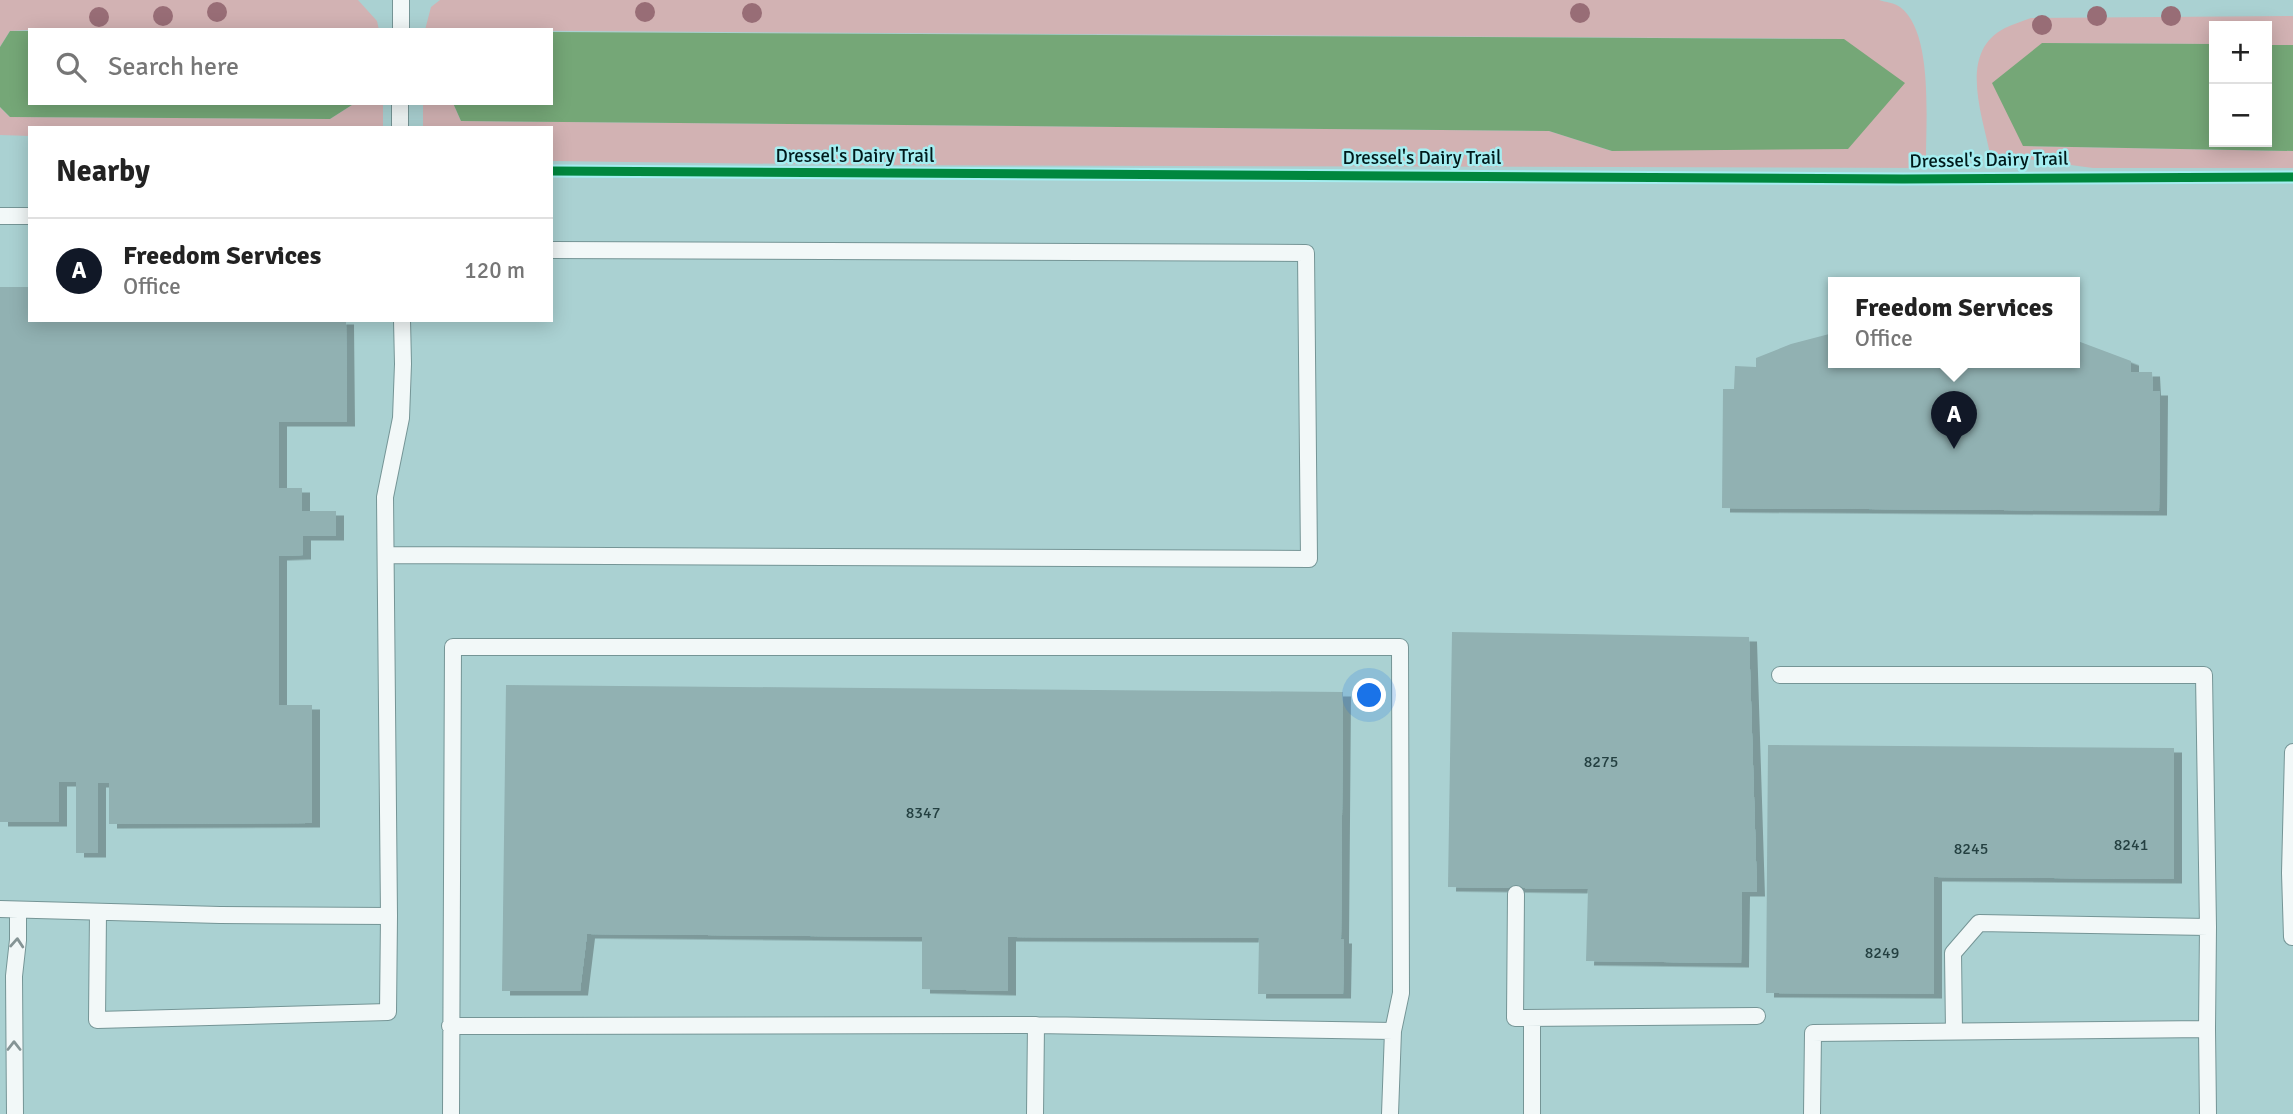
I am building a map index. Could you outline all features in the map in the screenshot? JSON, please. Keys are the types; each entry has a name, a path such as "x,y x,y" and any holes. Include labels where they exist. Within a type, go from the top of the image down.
{"lane":[{"path":"401,0 401,28"},
{"path":"400,105 400,126"},
{"path":"0,216 28,216"},
{"path":"386,555 1309,559 1306,253 553,250"},
{"path":"98,912 97,1020 388,1012 385,498 401,418 402,322"},
{"path":"451,1114 453,648 1399,648 1401,993 1394,1031 1390,1114"},
{"path":"1780,675 2204,675 2208,1114"},
{"path":"2292,937 2290,873 2293,752"},
{"path":"1516,894 1515,1018 1757,1016"},
{"path":"0,909 389,916"},
{"path":"15,1114 14,976 18,910"},
{"path":"1954,1031 1953,953 1979,923 2208,927"},
{"path":"1532,1018 1532,1114"},
{"path":"450,1026 1036,1025 1394,1031"},
{"path":"1035,1114 1036,1025"},
{"path":"1812,1114 1813,1032 2207,1030"}],"shaded area":[{"path":"0,0 358,0 377,21 379,28 28,28 10,31 0,47"},
{"path":"440,0 1879,0 1900,7 1911,20 1919,38 1926,82 1926,168 873,165 553,161 553,126 423,126 423,105 454,105 461,121 1549,131 1612,151 1844,39 426,28 431,7"},
{"path":"2293,16 2293,45 2272,45 2272,21 2209,21 2209,44 2042,43 2023,146 2293,151 2293,168 2093,168 1990,154 1979,102 1977,68 1982,52 1991,39 2005,28 2031,18"},
{"path":"10,31 28,31 28,105 352,105 330,119 10,117 0,107 0,47"},
{"path":"553,32 1844,39 1905,83 1848,149 1612,151 1549,131 461,121 454,105 553,105"},
{"path":"2042,43 2209,44 2209,147 2272,147 2272,45 2293,45 2293,151 2023,146 1992,83"},
{"path":"352,105 383,105 383,126 28,126 28,136 0,135 0,107 10,117 330,119"}],"building":[{"path":"0,287 28,287 28,322 346,322 347,422 279,422 279,488 302,488 302,511 336,511 336,536 303,536 303,555 279,556 279,705 312,705 312,823 109,824 109,783 98,783 98,853 76,853 76,782 59,782 59,822 0,822"},
{"path":"1828,334 1828,368 2080,368 2080,342 2131,361 2131,372 2152,372 2153,391 2160,391 2159,511 1722,508 1723,389 1734,389 1735,366 1756,367 1756,358 1791,344"},
{"path":"1452,632 1749,637 1757,892 1742,892 1741,963 1586,961 1588,889 1448,887"},
{"path":"506,685 1343,692 1343,994 1258,994 1259,938 1008,937 1008,991 922,989 922,937 587,934 580,991 502,991"},
{"path":"1768,745 2174,748 2174,879 1934,877 1934,994 1766,993"}],"cycle path":[{"name":"Dressel's Dairy Trail","path":"553,171 1903,179 2293,177"}],"place":[{"name":"Freedom Services","path":"1954,449"}]}
